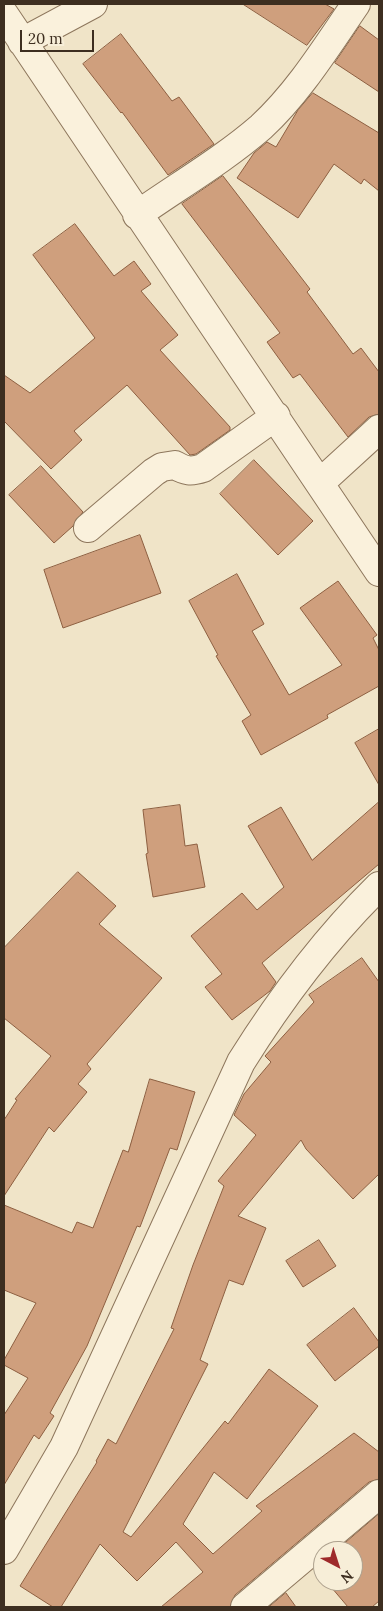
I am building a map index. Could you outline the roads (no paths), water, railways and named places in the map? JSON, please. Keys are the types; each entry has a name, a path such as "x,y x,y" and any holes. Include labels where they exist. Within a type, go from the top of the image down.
{"street":[{"path":"22,42 93,4"},
{"path":"137,215 239,145 261,126 288,99 309,73 356,4"},
{"path":"4,14 137,215 276,416 379,572"},
{"path":"88,528 162,467 175,465 183,470 192,472 203,468 276,416"},
{"path":"320,483 379,429"},
{"path":"4,1550 64,1447 241,1062 277,1005 314,957 379,886"},
{"path":"244,1607 379,1494"}]}
